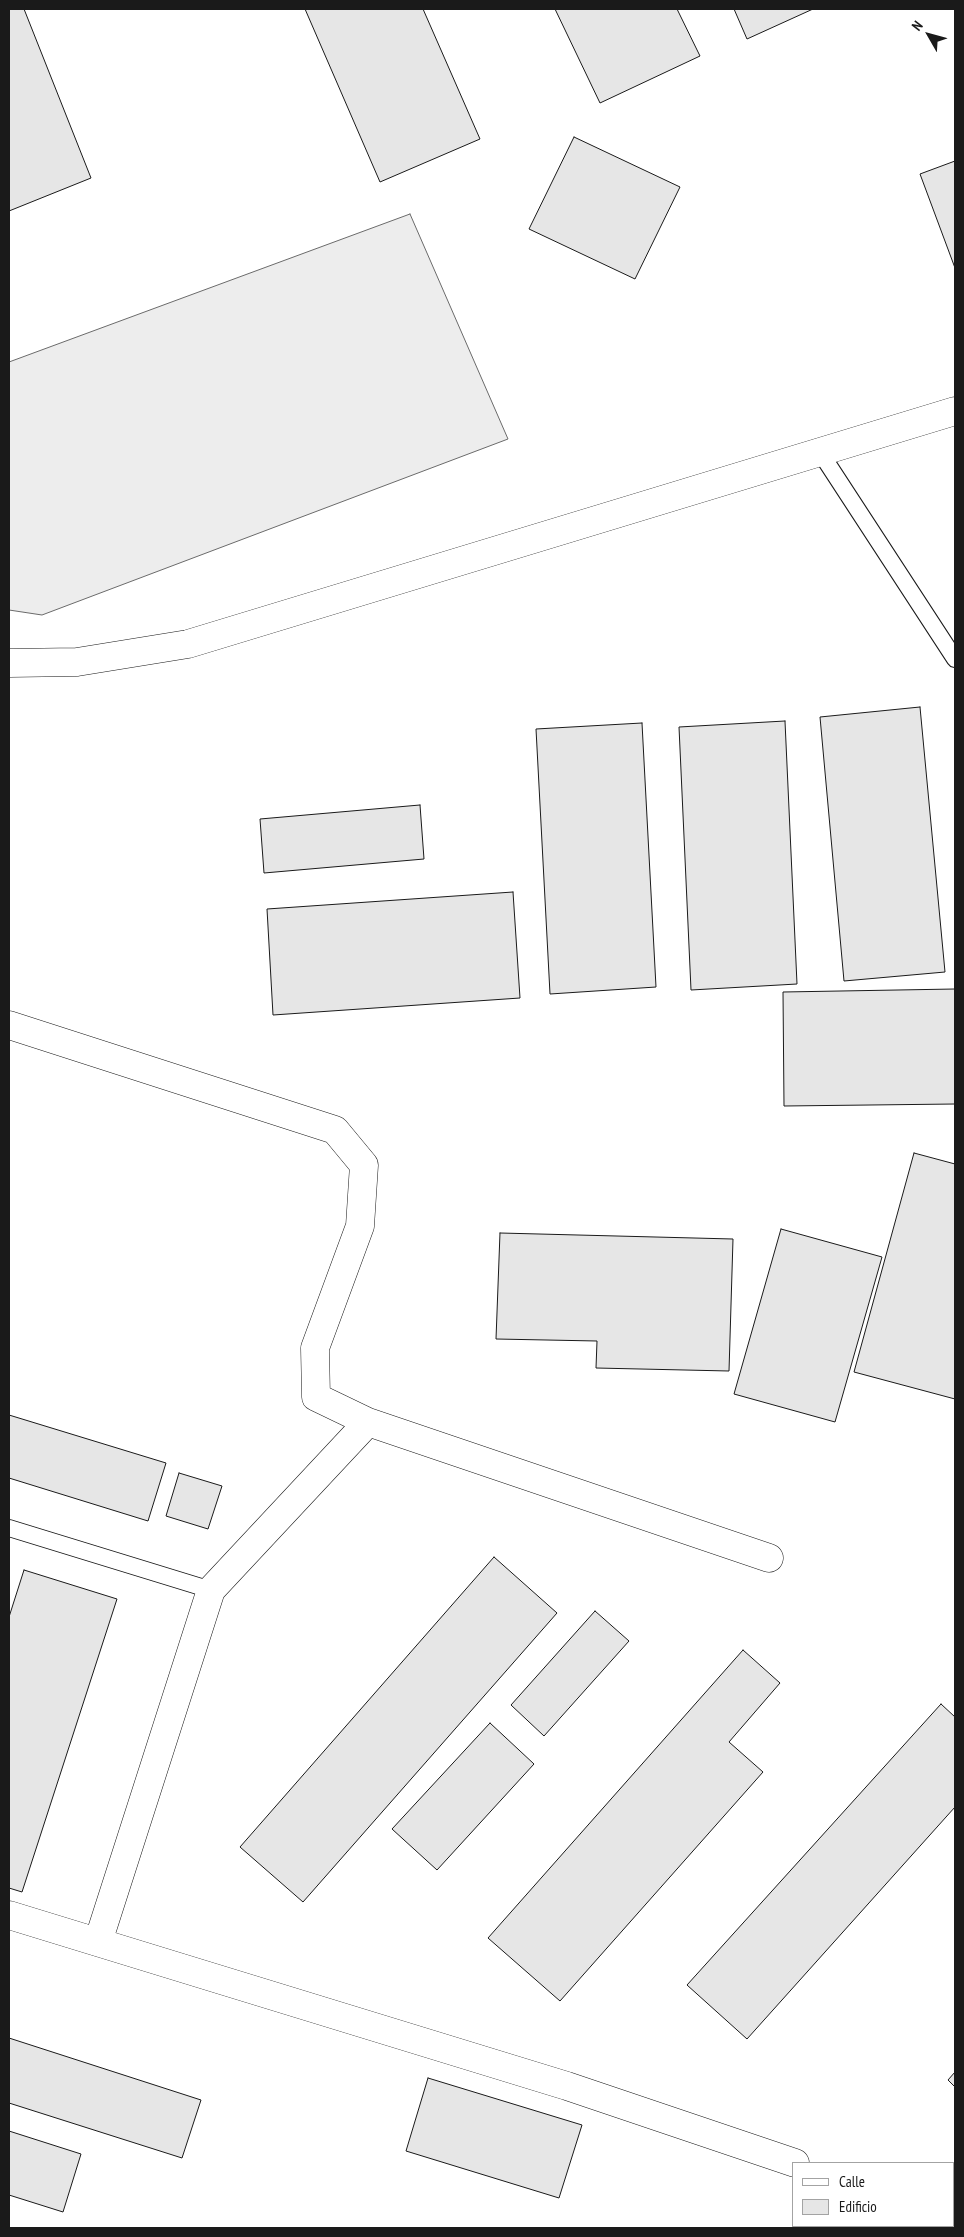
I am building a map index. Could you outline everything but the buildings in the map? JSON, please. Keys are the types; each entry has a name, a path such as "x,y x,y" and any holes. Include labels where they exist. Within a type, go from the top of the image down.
{"street":[{"path":"9,663 77,662 188,644 955,411"},
{"path":"9,1025 335,1130 364,1165 360,1226 315,1348 316,1397 368,1422 769,1558"},
{"path":"98,1942 211,1590 368,1422"},
{"path":"9,1915 567,2086 792,2162"}],"lane":[{"path":"820,452 955,659"},
{"path":"9,1528 211,1590"}],"shaded area":[{"path":"410,214 508,439 42,615 9,610 9,362"}]}
